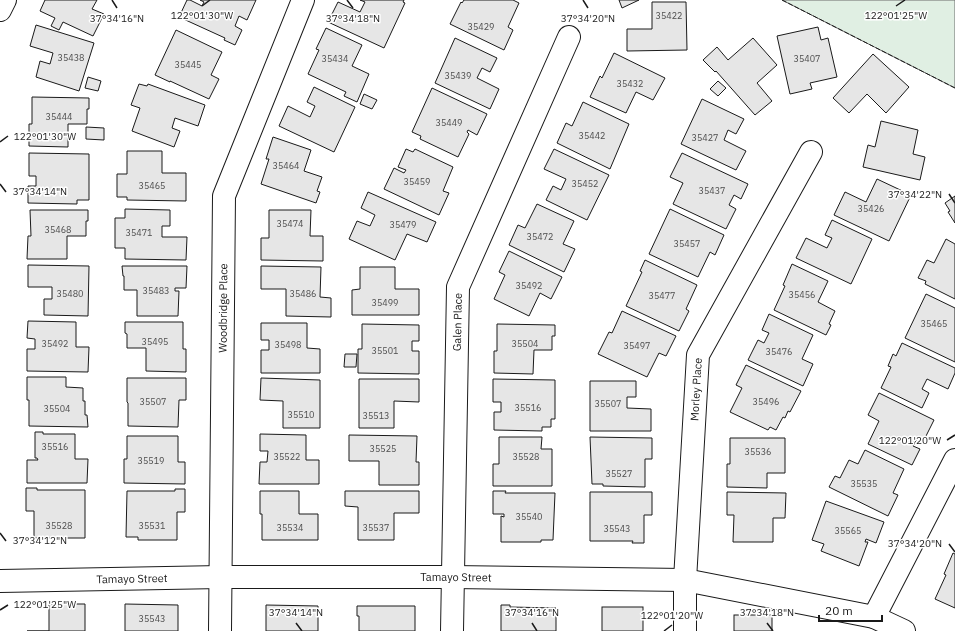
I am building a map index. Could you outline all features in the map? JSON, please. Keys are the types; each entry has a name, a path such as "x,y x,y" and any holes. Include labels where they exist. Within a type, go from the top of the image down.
{"street":[{"path":"0,10 5,0"},
{"name":"Woodbridge Place","path":"220,631 224,196 303,0"},
{"name":"Galen Place","path":"452,631 458,287 569,37"},
{"name":"Morley Place","path":"685,631 685,580 698,355 811,152"},
{"path":"874,617 955,460"},
{"name":"Tamayo Street","path":"0,581 221,577 685,580 874,617 904,631"}],"green space":[{"path":"782,0 955,0 955,88"}],"building":[{"path":"45,0 97,0 92,9 104,14 93,36 63,22 59,30 51,26 55,18 40,11"},
{"path":"187,0 202,6 204,2 200,0 256,0 247,20 239,16 235,26 242,30 235,45 224,40 225,38 179,17"},
{"path":"360,0 404,0 403,2 405,3 384,48 328,22 338,2 360,12 365,2"},
{"path":"464,0 513,0 519,3 508,27 513,30 504,50 450,24 461,2 462,3"},
{"path":"619,0 639,0 622,8"},
{"path":"652,2 686,2 687,50 627,51 627,29 652,29"},
{"path":"36,25 94,43 79,91 36,77 40,61 50,64 53,53 30,46"},
{"path":"818,27 821,40 828,38 837,77 810,83 812,89 790,94 777,36"},
{"path":"326,28 362,45 352,66 369,74 357,102 344,96 346,92 308,74 319,50 316,49"},
{"path":"176,30 222,52 211,75 219,79 209,99 155,75"},
{"path":"455,38 497,58 490,72 482,68 477,78 499,89 490,109 435,83"},
{"path":"753,38 777,65 757,83 772,101 755,115 716,71 715,72 703,60 717,47 728,60"},
{"path":"614,53 665,78 653,100 636,92 626,113 590,97 600,76 602,78"},
{"path":"873,54 909,87 886,113 867,94 849,113 833,98"},
{"path":"88,77 101,81 98,91 85,88"},
{"path":"718,81 726,88 718,96 710,89"},
{"path":"139,84 147,86 148,84 205,105 198,126 175,118 172,128 180,131 174,147 132,131 140,108 131,105"},
{"path":"314,87 355,107 334,152 279,126 288,106 310,117 315,106 307,102"},
{"path":"432,88 487,114 477,135 468,130 467,132 469,134 458,157 420,139 421,136 412,132"},
{"path":"364,94 377,100 372,109 360,104"},
{"path":"32,97 89,98 87,124 68,124 68,147 29,146 29,124 32,124"},
{"path":"702,99 744,119 736,134 728,130 724,140 746,151 736,170 681,144"},
{"path":"583,102 629,124 610,169 557,143 566,123 572,126"},
{"path":"881,121 918,130 913,154 925,157 920,180 863,167 868,145 875,147"},
{"path":"86,127 104,128 104,140 86,139"},
{"path":"273,137 311,150 304,171 322,177 317,191 320,192 316,203 261,184 269,159 266,159"},
{"path":"406,149 413,152 415,149 453,167 443,191 449,193 439,215 384,189 394,168 404,173 406,170 398,167"},
{"path":"554,149 609,175 587,220 546,200 553,186 561,190 566,179 544,169"},
{"path":"127,151 162,151 162,173 186,173 186,201 127,200 127,197 117,197 117,174 127,174"},
{"path":"29,153 89,154 89,200 77,200 77,204 28,203 28,186 36,186 36,176 29,176"},
{"path":"682,153 748,184 741,199 734,195 729,205 736,209 726,229 673,204 683,183 670,177"},
{"path":"877,179 911,195 889,241 834,215 845,192 866,202"},
{"path":"368,192 436,222 427,242 407,234 395,260 349,239 357,221 370,226 375,215 361,208"},
{"path":"955,196 955,223 948,212 950,211 945,203"},
{"path":"537,204 574,221 563,244 575,249 564,272 509,245 518,225 525,228"},
{"path":"125,209 170,210 170,226 162,226 162,237 187,237 186,260 125,259 125,248 115,248 115,218 125,218"},
{"path":"670,209 724,235 715,255 710,252 698,277 649,254"},
{"path":"30,210 88,210 86,236 67,236 67,259 27,259 28,236 31,236"},
{"path":"269,210 311,210 310,236 323,236 323,261 261,260 261,238 269,238"},
{"path":"832,220 872,239 851,284 796,258 806,238 827,248 832,238 825,235"},
{"path":"946,239 955,244 955,299 925,284 926,281 918,278 927,260 934,263"},
{"path":"509,251 562,277 551,299 540,293 529,316 494,299 505,275 499,272"},
{"path":"645,260 697,285 686,309 689,311 679,331 626,306 642,272 640,271"},
{"path":"792,264 828,281 818,302 835,311 826,335 774,310 785,286 783,285"},
{"path":"28,265 89,266 88,316 44,315 44,299 52,299 52,287 28,287"},
{"path":"122,266 187,266 186,288 175,288 175,291 179,291 178,316 137,316 137,290 124,290"},
{"path":"261,266 321,267 320,297 331,298 331,317 286,316 286,289 261,289"},
{"path":"360,267 395,267 395,289 419,289 419,315 352,315 352,290 360,289"},
{"path":"926,294 955,308 955,362 905,338"},
{"path":"622,311 676,336 666,356 659,353 647,377 598,354 609,332 612,333"},
{"path":"769,314 813,335 802,359 813,364 803,386 748,360 758,340 764,343 769,333 762,330"},
{"path":"28,321 76,322 76,347 89,347 88,372 27,371 27,349 35,349 35,339 27,338"},
{"path":"125,322 183,322 183,349 186,349 186,372 146,371 146,348 127,348"},
{"path":"261,323 307,323 307,348 320,349 320,373 261,373 261,350 269,350 269,340 261,340"},
{"path":"362,324 419,325 419,341 412,341 412,351 419,351 419,374 358,373 358,349 362,349"},
{"path":"497,324 555,325 555,336 552,336 552,350 534,350 533,374 494,373 494,351 497,351"},
{"path":"902,343 955,368 955,373 948,389 927,379 922,389 929,393 922,408 881,388 891,367 888,366 893,354 896,356"},
{"path":"345,354 357,354 356,367 344,367"},
{"path":"746,365 801,391 790,412 788,411 785,418 783,417 776,430 770,427 768,430 730,412 742,388 736,385"},
{"path":"27,377 66,377 66,387 83,388 83,401 85,401 85,415 87,415 88,427 29,426"},
{"path":"127,378 186,378 186,400 179,400 178,427 128,426"},
{"path":"261,378 320,380 320,428 283,428 283,401 260,400"},
{"path":"359,379 419,379 419,402 394,401 394,428 359,428"},
{"path":"493,379 555,380 555,419 551,419 551,427 542,427 542,431 494,430 494,412 501,412 501,402 493,402"},
{"path":"590,381 636,381 636,397 627,397 627,408 651,409 651,431 590,431"},
{"path":"879,393 934,420 924,440 918,437 913,446 920,449 912,465 868,444 879,421 868,415"},
{"path":"35,432 43,432 43,434 75,434 75,459 88,459 87,483 27,483 27,460 38,460 35,458"},
{"path":"260,434 306,435 306,460 319,460 319,484 259,484 260,462 267,462 268,451 260,451"},
{"path":"349,435 417,436 416,462 419,462 419,485 379,485 379,461 349,461"},
{"path":"127,436 178,436 178,462 185,462 185,484 124,483 124,459 127,459"},
{"path":"499,437 542,437 541,449 552,449 552,486 493,486 493,464 499,464"},
{"path":"590,437 652,438 652,459 645,459 645,487 603,486 603,484 592,484"},
{"path":"730,438 785,438 785,473 767,473 767,488 727,487 727,464 730,464"},
{"path":"865,450 904,469 893,493 898,495 888,516 829,487 835,476 840,478 849,460 858,464"},
{"path":"26,488 37,488 37,490 85,490 85,538 34,538 34,511 26,511"},
{"path":"175,489 185,489 185,512 177,512 177,540 138,540 138,537 126,537 127,491 175,491"},
{"path":"260,491 299,491 299,514 318,514 318,540 262,540"},
{"path":"345,491 419,491 419,513 394,513 394,540 358,540 358,507 345,506"},
{"path":"493,491 506,491 505,493 555,493 553,540 541,540 541,542 501,542 501,516 504,517 504,514 493,514"},
{"path":"590,492 652,492 652,515 644,515 644,543 632,543 633,541 590,541"},
{"path":"727,492 786,493 785,518 773,518 773,542 733,542 734,515 727,515"},
{"path":"826,501 884,522 876,543 866,539 865,542 868,542 859,566 821,551 824,544 812,540"},
{"path":"953,553 955,554 955,608 935,599 946,575 944,574"},
{"path":"49,604 85,604 85,631 49,631"},
{"path":"125,604 178,605 178,631 125,631"},
{"path":"266,605 318,606 318,631 266,631"},
{"path":"501,605 510,605 510,607 556,608 556,631 501,631"},
{"path":"357,606 415,606 415,631 359,631"},
{"path":"602,607 643,607 643,631 602,631"},
{"path":"734,615 772,615 772,631 734,631"}],"fence":[{"path":"782,0 955,88"}]}
